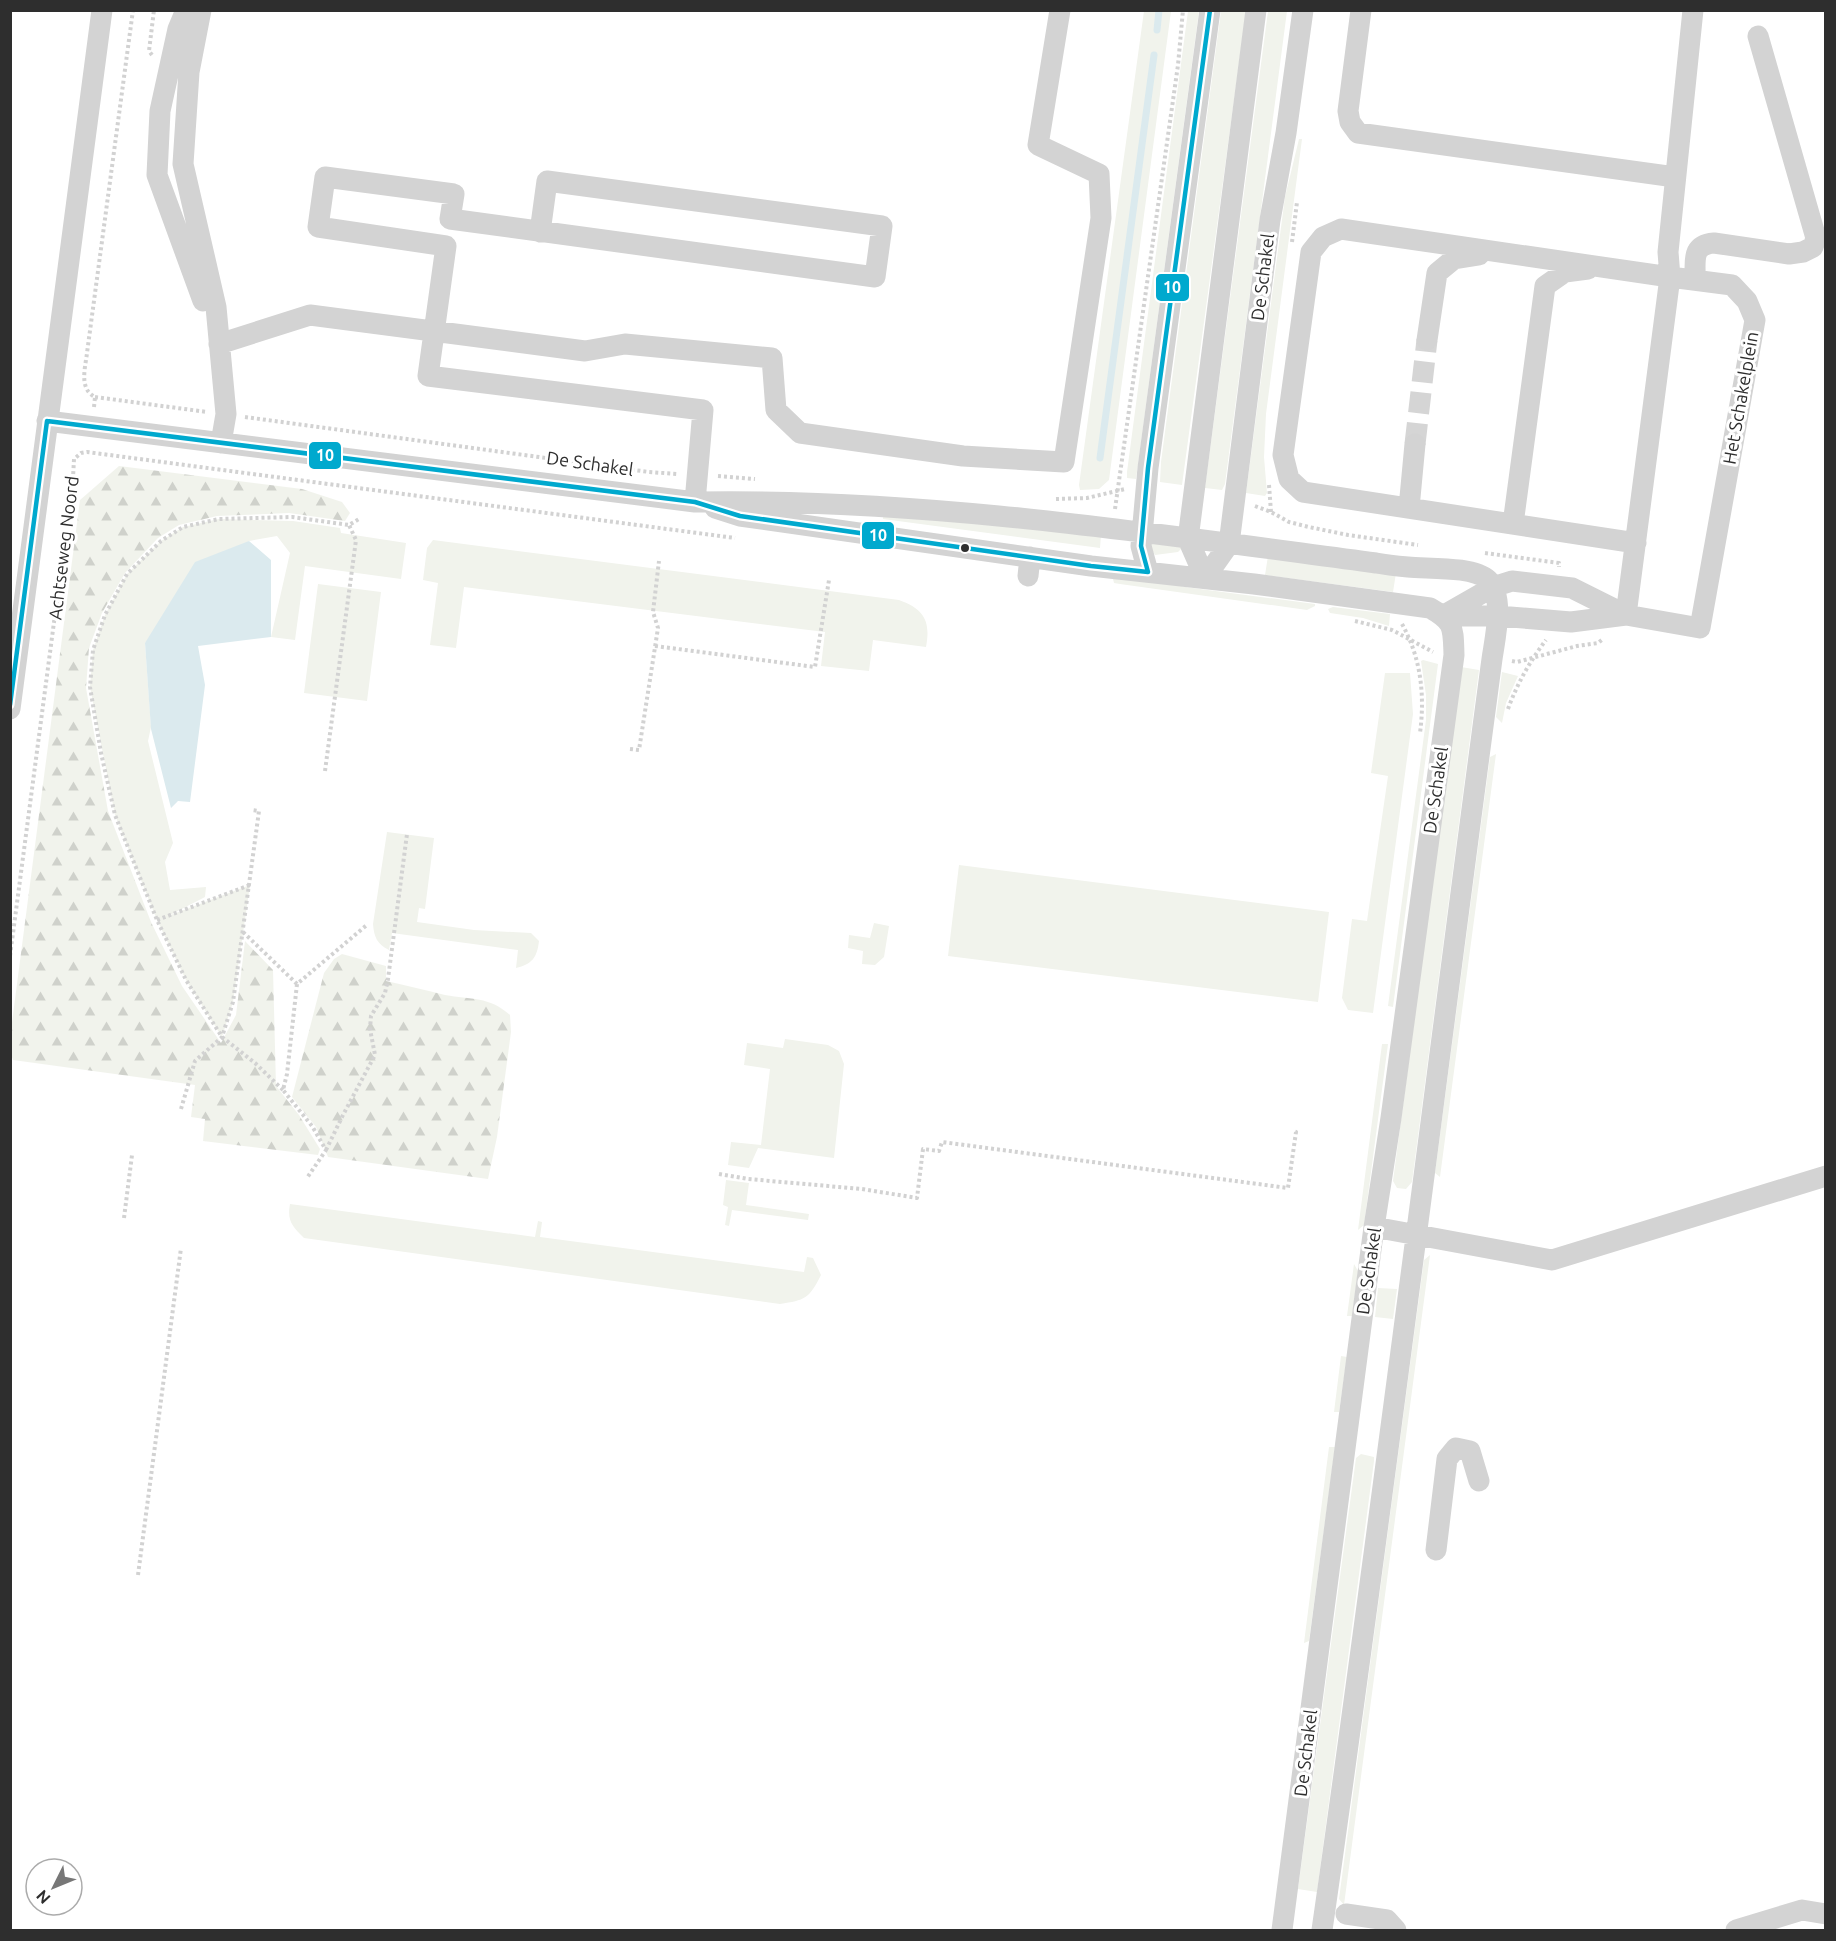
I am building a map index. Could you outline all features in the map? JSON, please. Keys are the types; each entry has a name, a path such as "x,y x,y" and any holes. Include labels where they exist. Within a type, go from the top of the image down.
{"street":[{"name":"Achtseweg Noord","path":"11,704 12,679 102,10"},
{"path":"186,10 178,29 160,111 157,175 219,346"},
{"path":"201,10 189,72 183,164 216,307 226,414 221,443"},
{"path":"219,346 310,315 585,351 625,344 772,358 776,410 800,433 963,456 1064,462 1101,218 1099,174 1038,146 1060,10"},
{"path":"1148,572 1141,546 1148,468 1210,10"},
{"path":"1205,578 1188,539 1257,10"},
{"name":"De Schakel","path":"1205,578 1229,544 1270,220 1286,133 1303,10"},
{"path":"1361,10 1348,111 1350,122 1358,133 1676,177"},
{"path":"1444,615 1493,587 1512,582 1572,588 1626,615 1670,277 1668,252 1693,10"},
{"path":"1695,280 1696,253 1705,243 1789,254 1803,252 1813,247 1816,238 1758,36"},
{"path":"446,246 318,228 325,177 454,194 428,376 703,410 695,502"},
{"path":"450,219 540,232 875,278 882,226 547,181 540,232"},
{"name":"Het Schakelplein","path":"1626,615 1700,628 1755,320 1747,301 1732,285 1341,230 1323,237 1311,252 1283,455 1289,479 1303,492 1635,543"},
{"path":"1427,340 1437,273 1454,259 1495,252"},
{"path":"1513,524 1545,286 1565,273 1600,267"},
{"name":"De Schakel","path":"47,421 695,502 798,501 913,508 1113,528 1408,567 1468,572 1486,578 1493,587"},
{"path":"1409,508 1415,444"},
{"name":"De Schakel","path":"695,502 741,516 1029,567 1091,566 1205,578 1430,608 1444,615 1498,616 1571,622 1626,615"},
{"path":"1322,1930 1417,1235 1498,616 1493,587"},
{"name":"De Schakel","path":"1282,1930 1374,1227 1454,655 1453,631 1444,615"},
{"path":"1374,1227 1552,1260 1826,1176"},
{"path":"1436,1550 1447,1459 1456,1448 1470,1451 1479,1481"},
{"path":"1736,1930 1803,1910 1826,1914"},
{"path":"1346,1914 1386,1920 1396,1930"}],"path":[{"name":"Achtseweg Noord","path":"10,956 74,459 81,453 87,452 95,397 90,394 84,381 133,10"},
{"path":"1113,528 1178,65 1183,10"},
{"name":"De Schakel","path":"95,397 649,472 764,480"},
{"path":"87,452 746,539"},
{"path":"1052,500 1087,498 1118,490 1147,490"},
{"path":"326,1150 312,1126 283,1090 255,1063 222,1037 186,981 157,920 115,815 101,753 90,687 93,650 105,615 128,574 161,541 183,527 219,519 292,517 349,525 359,519"},
{"path":"326,771 356,540 349,525"},
{"path":"630,749 639,750 658,628 653,612 659,561"},
{"path":"655,646 815,667 828,580"},
{"path":"181,1109 195,1060 222,1037 233,1002 259,811 252,810"},
{"path":"307,1178 326,1150 375,1054 370,1029 371,1016 385,993 388,979 407,834"},
{"path":"157,920 250,885"},
{"path":"283,1090 287,1074 297,984 368,924"},
{"path":"243,932 297,984"},
{"path":"719,1174 748,1179 862,1189 917,1198 923,1149 939,1151 942,1142 1288,1188 1296,1132 1293,1131"},
{"path":"124,1218 132,1155"},
{"path":"138,1575 181,1248"}],"green space":[{"path":"1144,11 1171,11 1109,480 1099,489 1080,490 1079,485"},
{"path":"1188,11 1199,11 1136,479 1127,478 1127,472"},
{"path":"1221,11 1246,11 1182,485 1160,482 1161,462"},
{"path":"1268,11 1287,11 1225,484 1222,490 1205,488"},
{"path":"1299,139 1302,139 1266,414 1264,457 1267,493 1265,496 1246,493 1285,197"},
{"path":"119,466 302,489 342,502 350,513 345,521 289,513 217,516 179,525 158,538 125,573 102,613 89,648 86,688 108,811 151,922 182,986 221,1043 236,1015 245,941 273,970 276,1086 299,1115 320,1149 318,1155 203,1141 205,1119 191,1117 195,1085 13,1060 11,1055 11,1030 80,500"},
{"path":"883,515 1101,535 1100,548 883,519"},
{"path":"219,519 293,521 340,528 341,533 406,543 401,579 305,566 295,640 271,637 290,553 277,536 249,541 145,643 151,727 148,741 173,843 165,862 170,890 206,887 205,897 168,916 250,885 233,1002 222,1037 186,980 157,920 115,815 90,687 93,650 105,615 127,574 161,541 183,527"},
{"path":"433,540 899,600 914,607 924,617 927,630 926,647 873,640 869,671 821,666 825,632 464,587 456,648 430,645 438,583 423,580 427,548"},
{"path":"1149,541 1179,545 1182,548 1178,552 1155,555"},
{"path":"1268,556 1396,573 1393,592 1265,575"},
{"path":"1113,573 1154,579 1185,587 1315,604 1315,606 1307,610 1120,584 1114,583"},
{"path":"318,584 381,592 367,701 304,693"},
{"path":"1333,607 1390,614 1389,626 1363,618 1330,613 1328,609"},
{"path":"1421,661 1438,664 1393,1007 1388,1006 1426,720 1426,695"},
{"path":"1461,667 1479,670 1412,1182 1406,1189 1397,1188 1393,1181"},
{"path":"1502,672 1518,676 1506,703 1502,723 1496,717"},
{"path":"1385,673 1410,673 1413,714 1373,1013 1348,1010 1342,998 1352,919 1367,921 1388,776 1371,773"},
{"path":"1496,754 1440,1177 1435,1173 1490,757"},
{"path":"387,832 434,838 425,909 419,908 417,922 474,930 531,933 539,941 533,959 516,968 518,950 392,933 389,950 379,943 373,924"},
{"path":"959,865 1329,912 1318,1002 948,956"},
{"path":"874,923 889,926 884,957 875,965 862,964 863,951 848,948 849,935 870,938"},
{"path":"342,954 386,966 386,981 487,1002 510,1015 511,1032 497,1137 488,1179 328,1157 316,1127 292,1097 324,973 334,959"},
{"path":"785,1039 828,1045 839,1051 844,1064 834,1158 758,1148 749,1168 728,1165 731,1142 761,1145 770,1069 744,1065 747,1043 783,1048"},
{"path":"1382,1044 1388,1044 1364,1225 1358,1230"},
{"path":"726,1180 749,1183 746,1205 809,1214 808,1220 732,1210 729,1226 725,1225 728,1207 723,1205"},
{"path":"290,1204 535,1237 538,1221 542,1222 540,1237 804,1272 807,1257 813,1258 821,1275 805,1297 780,1304 304,1238 291,1223"},
{"path":"1430,1255 1344,1905 1339,1899 1424,1260"},
{"path":"1354,1264 1358,1271 1352,1316 1347,1316"},
{"path":"1378,1288 1397,1289 1393,1319 1375,1317"},
{"path":"1341,1356 1347,1357 1339,1412 1334,1412"},
{"path":"1329,1447 1335,1447 1309,1641 1304,1643"},
{"path":"1361,1454 1374,1457 1374,1461 1317,1892 1298,1889 1356,1458"}],"shaded area":[{"path":"249,541 271,560 271,637 198,646 205,685 190,802 178,801 171,808 151,729 145,643 195,562"}],"waterway":[{"path":"1157,30 1159,10"},
{"path":"1100,458 1154,55"}],"tunnel":[{"path":"1415,444 1427,340"}],"transit line":[{"name":"10","path":"47,421 695,502 740,516 1091,566 1148,572 1141,546 1148,468 1210,10"},
{"name":"10","path":"10,705 47,421"}]}
